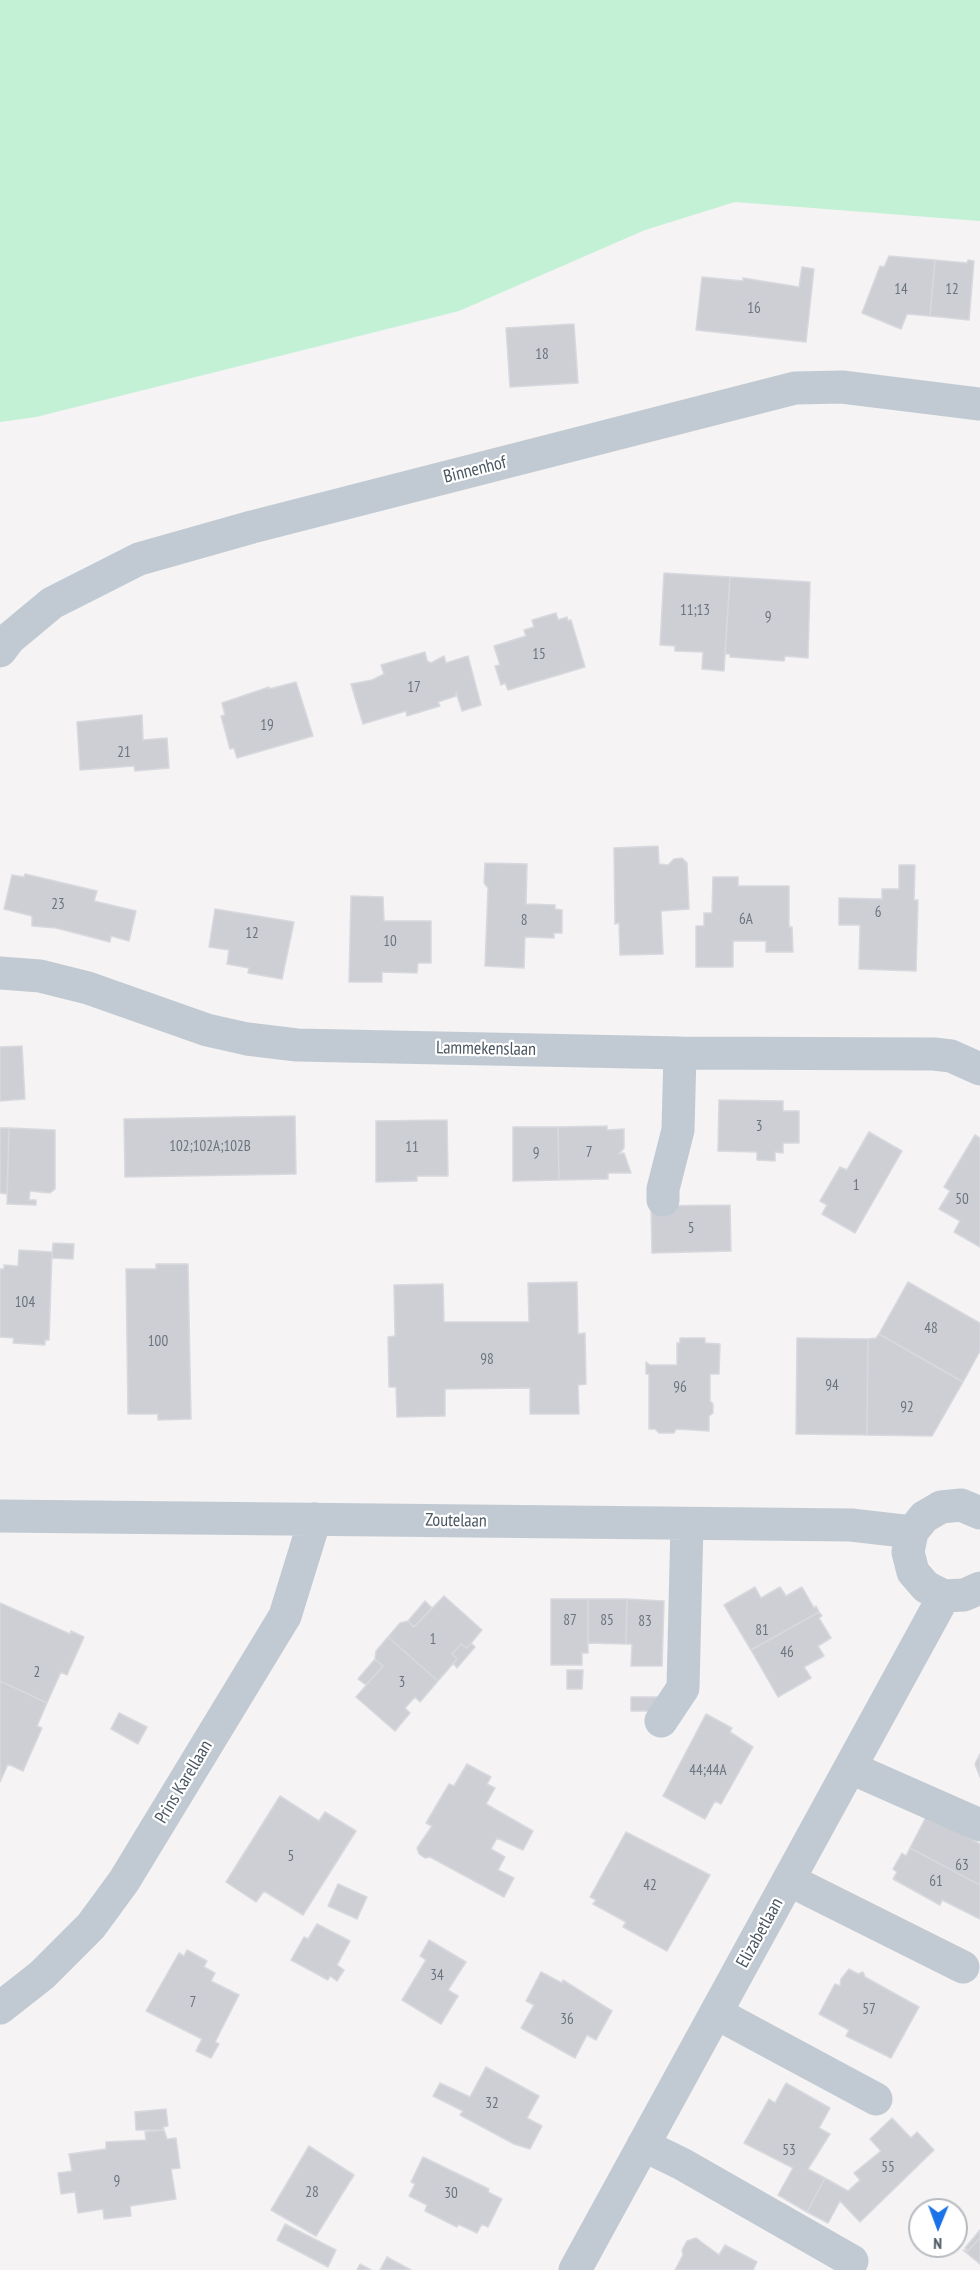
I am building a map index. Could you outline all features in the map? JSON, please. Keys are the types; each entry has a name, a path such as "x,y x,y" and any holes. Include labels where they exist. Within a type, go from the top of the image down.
{"street":[{"name":"Binnenhof","path":"0,651 10,638 52,603 139,559 275,521 795,388 842,387 980,404"},
{"name":"Lammekenslaan","path":"0,973 40,976 88,988 174,1020 247,1039 344,1047 680,1053 934,1054 951,1056 980,1069"},
{"path":"663,1200 663,1189 678,1130 680,1053"},
{"path":"980,1513 961,1505 941,1507 924,1516 912,1532 908,1552 913,1572 926,1587 944,1596 964,1595 980,1588"},
{"name":"Zoutelaan","path":"0,1516 851,1525 912,1532"},
{"name":"Prins Karellaan","path":"0,2008 42,1976 91,1926 124,1881 285,1616 315,1519"},
{"path":"661,1721 683,1688 687,1524"},
{"name":"Elizabetlaan","path":"575,2270 944,1596"},
{"path":"851,1768 980,1825"},
{"path":"789,1880 963,1967"},
{"path":"716,2013 876,2099"},
{"path":"643,2145 852,2260"}],"green space":[{"path":"0,0 980,0 980,221 735,202 645,230 459,311 36,417 0,422"}],"building":[{"path":"889,256 935,260 930,316 907,314 901,329 862,313 880,266 884,267"},
{"path":"935,260 967,263 968,260 974,261 969,320 930,316"},
{"path":"802,267 814,269 806,342 696,330 702,277 743,281 743,278 799,287"},
{"path":"574,324 578,383 510,387 506,328"},
{"path":"664,573 730,577 724,671 702,669 703,652 675,651 675,646 660,645"},
{"path":"730,577 810,582 808,658 785,656 784,661 730,657 730,654 725,654"},
{"path":"556,613 558,620 567,617 568,621 571,620 585,667 508,690 505,683 501,685 495,666 500,665 494,646 526,636 524,630 534,627 532,620"},
{"path":"425,652 427,661 431,663 444,656 446,663 468,656 481,705 462,711 456,692 456,696 438,702 440,706 407,716 406,711 363,724 351,684 372,680 384,674 381,665"},
{"path":"296,682 313,736 237,758 234,748 230,749 221,716 225,715 222,703 269,687 269,689"},
{"path":"142,715 143,740 167,738 169,768 135,771 134,766 80,770 77,722"},
{"path":"658,846 659,864 668,865 674,859 682,858 687,863 689,909 661,911 663,954 620,955 619,923 615,924 614,848"},
{"path":"485,863 527,864 526,904 555,905 555,909 562,910 562,933 554,933 554,938 525,937 524,968 485,966 488,888 484,883"},
{"path":"899,865 915,865 914,900 918,900 916,971 859,969 860,925 839,925 839,898 882,899 882,889 899,889"},
{"path":"25,874 97,891 94,901 136,911 129,941 111,936 110,942 56,928 32,926 32,916 4,909 12,875 24,877"},
{"path":"713,877 738,877 738,886 789,886 789,927 792,927 793,952 766,952 766,941 733,941 733,967 696,967 696,926 704,926 704,913 712,913"},
{"path":"351,896 383,897 384,921 431,921 431,963 418,963 417,973 382,972 382,982 349,982"},
{"path":"215,909 294,922 282,979 248,973 249,968 227,964 229,950 209,947"},
{"path":"22,1046 25,1099 0,1101 0,1047"},
{"path":"719,1100 783,1101 783,1111 799,1111 799,1143 783,1143 783,1153 775,1152 775,1161 757,1160 757,1152 718,1151"},
{"path":"295,1116 296,1174 125,1177 124,1119"},
{"path":"447,1120 448,1176 417,1176 417,1181 376,1182 376,1121"},
{"path":"607,1126 607,1130 624,1129 624,1148 619,1154 624,1153 631,1173 608,1173 608,1179 559,1180 558,1127"},
{"path":"513,1127 558,1127 559,1180 513,1181"},
{"path":"0,1128 9,1128 7,1194 0,1193"},
{"path":"9,1128 55,1130 55,1189 50,1193 30,1191 29,1200 36,1200 36,1205 7,1204"},
{"path":"869,1132 902,1151 855,1233 822,1214 827,1205 820,1201 840,1167 847,1170"},
{"path":"975,1135 980,1138 980,1247 954,1232 960,1221 939,1209 950,1191 944,1187"},
{"path":"730,1205 731,1251 652,1253 651,1206"},
{"path":"53,1243 74,1244 73,1259 52,1258"},
{"path":"19,1250 52,1252 49,1340 45,1340 45,1345 13,1343 14,1338 0,1337 0,1269 4,1269 4,1265 18,1266"},
{"path":"156,1264 188,1264 191,1419 158,1420 158,1414 128,1414 126,1269 156,1269"},
{"path":"577,1282 578,1334 585,1333 586,1384 578,1385 579,1414 530,1414 530,1388 445,1389 445,1416 397,1417 396,1387 389,1387 388,1337 395,1336 394,1285 443,1284 444,1322 529,1322 528,1283"},
{"path":"908,1282 980,1323 980,1351 963,1382 879,1334"},
{"path":"879,1334 963,1382 932,1436 867,1435 868,1339 876,1338"},
{"path":"680,1338 705,1338 705,1343 720,1344 719,1374 710,1374 710,1401 713,1404 713,1413 709,1416 709,1431 676,1429 674,1433 659,1433 655,1429 649,1429 649,1374 646,1374 646,1362 650,1365 677,1365 677,1343 680,1343"},
{"path":"797,1338 868,1339 867,1435 796,1434"},
{"path":"755,1587 761,1598 780,1587 786,1596 802,1587 814,1608 816,1606 819,1612 751,1650 724,1605"},
{"path":"444,1596 482,1630 467,1648 461,1644 452,1654 457,1659 438,1681 388,1637 400,1623 408,1621 414,1627"},
{"path":"551,1599 588,1599 588,1653 582,1653 582,1665 551,1665"},
{"path":"588,1599 627,1599 626,1644 588,1643"},
{"path":"627,1599 664,1601 662,1666 631,1666 632,1644 626,1644"},
{"path":"425,1601 432,1608 414,1627 408,1621"},
{"path":"0,1603 70,1634 71,1631 84,1637 67,1675 61,1672 47,1703 0,1681"},
{"path":"819,1612 822,1616 819,1618 831,1638 818,1646 824,1656 804,1667 811,1678 778,1697 751,1650"},
{"path":"388,1637 438,1681 420,1702 415,1697 405,1708 410,1713 395,1731 356,1697 383,1666 375,1659 376,1651"},
{"path":"471,1643 475,1647 457,1668 453,1663 457,1659 452,1654 461,1644 467,1648"},
{"path":"375,1659 383,1666 366,1685 358,1679"},
{"path":"567,1670 583,1670 582,1689 567,1689"},
{"path":"0,1681 47,1703 37,1726 42,1728 23,1771 8,1764 0,1782"},
{"path":"631,1697 664,1697 664,1711 631,1711"},
{"path":"119,1713 147,1727 138,1744 111,1729"},
{"path":"706,1714 732,1728 730,1732 753,1747 721,1804 715,1801 705,1819 663,1796"},
{"path":"980,1754 980,1777 975,1764"},
{"path":"467,1764 491,1777 487,1784 495,1788 486,1804 533,1831 523,1850 497,1838 491,1849 505,1857 498,1870 514,1878 504,1897 430,1857 425,1858 419,1854 417,1848 432,1826 426,1823 449,1784 454,1786"},
{"path":"280,1796 319,1821 325,1812 356,1831 303,1915 264,1891 256,1902 226,1882"},
{"path":"931,1816 980,1844 980,1885 910,1848 926,1817"},
{"path":"626,1832 710,1875 667,1951 623,1927 626,1922 593,1904 596,1900 590,1897"},
{"path":"910,1848 980,1885 980,1919 942,1900 940,1905 893,1879 897,1872 893,1869 902,1853 906,1856"},
{"path":"338,1884 367,1897 357,1919 328,1906"},
{"path":"317,1924 350,1941 337,1965 344,1970 337,1981 330,1976 328,1980 291,1960 304,1937 308,1939"},
{"path":"429,1940 466,1962 448,1990 458,1996 441,2024 402,2000 426,1960 420,1956"},
{"path":"187,1950 207,1961 204,1967 215,1973 211,1981 239,1995 215,2042 219,2044 211,2058 196,2051 202,2039 146,2011 179,1953 184,1956"},
{"path":"849,1969 858,1974 863,1972 865,1977 919,2007 891,2058 846,2036 849,2030 819,2014 835,1984 840,1986 841,1979"},
{"path":"541,1972 562,1983 563,1980 612,2011 596,2040 587,2035 575,2058 521,2028 534,2005 526,2001"},
{"path":"486,2067 539,2096 527,2118 542,2126 530,2149 514,2144 460,2115 463,2111 433,2096 440,2083 470,2097"},
{"path":"786,2083 830,2108 819,2128 830,2134 808,2169 825,2178 807,2212 778,2195 793,2168 744,2143 769,2099 775,2103"},
{"path":"166,2109 168,2126 163,2127 164,2130 136,2130 135,2112"},
{"path":"892,2118 911,2138 917,2132 934,2150 860,2222 840,2201 828,2223 807,2212 825,2178 848,2191 860,2180 854,2173 881,2151 870,2139"},
{"path":"164,2130 167,2139 176,2138 180,2168 171,2169 176,2199 130,2206 131,2216 104,2219 103,2209 78,2213 75,2192 61,2194 58,2173 72,2171 69,2154 106,2149 106,2142 146,2140 145,2132"},
{"path":"309,2146 354,2175 316,2236 271,2210"},
{"path":"423,2157 489,2189 488,2192 502,2199 488,2227 482,2224 477,2233 458,2224 457,2227 425,2211 427,2205 409,2196 415,2184 411,2182"},
{"path":"285,2224 336,2250 328,2267 277,2240"},
{"path":"980,2230 980,2238 968,2251 968,2244"},
{"path":"696,2238 719,2255 725,2245 757,2262 753,2270 675,2270 687,2241"},
{"path":"980,2238 980,2264 968,2254 968,2251"},
{"path":"387,2257 411,2270 380,2270"},
{"path":"360,2264 371,2270 357,2270"}]}
